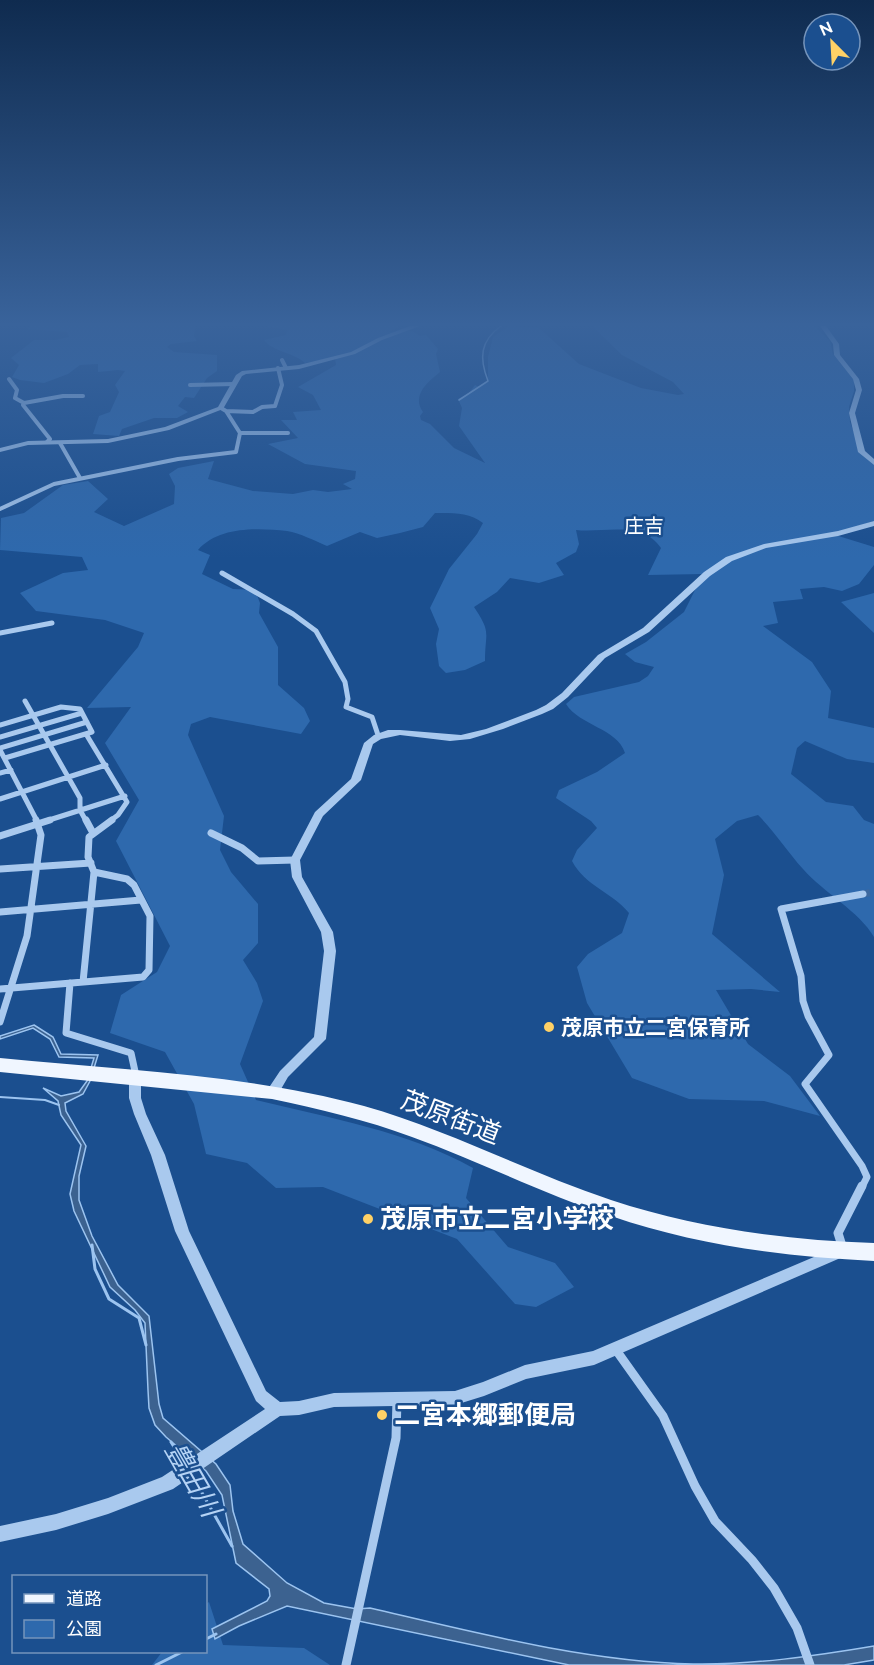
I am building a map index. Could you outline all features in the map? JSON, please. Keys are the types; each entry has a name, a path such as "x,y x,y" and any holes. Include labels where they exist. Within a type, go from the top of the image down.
{"main road":[{"name":"茂原街道","path":"0,1065 272,1092 379,1118 422,1132 583,1198 644,1218 744,1241 807,1249 874,1252"}],"street":[{"path":"24,404 50,439 47,442"},
{"path":"224,409 226,404"},
{"path":"0,450 47,442 108,441 131,438 167,429 224,409 253,412 262,407 275,406 276,404"},
{"path":"855,404 852,413 862,452 874,463"},
{"path":"0,509 54,484 178,459 236,452 240,433 224,409"},
{"path":"240,433 288,433"},
{"path":"60,442 80,478"},
{"path":"272,1092 284,1074 320,1039 328,971 330,951 327,932 297,877 296,861 315,820 324,808 356,780 369,743 378,735 393,733 460,738 541,711 567,696 598,659 646,630 705,576 728,560 773,542 852,532 874,523"},
{"path":"222,573 316,631 345,682 348,699 346,707 372,717 378,735"},
{"path":"0,633 52,623"},
{"path":"25,701 80,798 80,810 91,825 93,833"},
{"path":"0,725 61,707 80,709 92,732 4,758"},
{"path":"0,737 82,712"},
{"path":"0,1022 27,936 41,835 23,792 0,749 87,722"},
{"path":"83,982 94,872 88,844 93,833 122,811 127,802 86,734"},
{"path":"0,799 106,765"},
{"path":"0,773 11,770"},
{"path":"0,836 125,796"},
{"path":"211,832 242,848 258,861 296,861"},
{"path":"0,869 91,862"},
{"path":"0,989 143,977 149,970 150,916 134,885 127,879 94,872"},
{"path":"0,1534 56,1522 108,1506 167,1483 278,1408 299,1408 333,1400 455,1398 525,1372 594,1358 616,1350 843,1251 838,1233 867,1177 862,1166 805,1084 829,1055 808,1016 803,1001 801,976 782,909 863,894"},
{"path":"0,912 141,900"},
{"path":"70,983 66,1033 131,1053 135,1065 135,1098 158,1155 182,1231 257,1389 261,1396 278,1408"},
{"path":"616,1350 663,1416 695,1486 715,1521 752,1560 774,1588 797,1628 810,1665"},
{"path":"346,1665 396,1438 397,1398"}],"green space":[{"path":"114,404 180,404 178,406 188,412 177,418 154,418 122,429 119,436 93,434 99,416 110,412"},
{"path":"318,404 420,404 423,412 420,416 421,420 430,424 454,448 485,463 459,426 462,408 460,404 850,404 850,422 863,456 874,465 874,521 832,534 874,547 874,565 859,584 842,591 824,587 800,589 803,599 773,602 778,623 763,626 812,662 831,691 828,718 874,728 874,763 847,759 805,741 797,748 791,774 826,802 853,806 864,820 874,824 874,937 860,919 811,878 758,815 737,821 715,839 724,875 712,934 780,992 751,989 716,990 748,1044 790,1076 820,1116 764,1101 689,1099 632,1078 587,1003 577,967 588,954 622,933 629,913 577,870 572,861 577,850 597,828 591,821 556,798 559,790 597,772 625,753 621,745 607,732 580,717 566,704 574,697 639,682 648,676 654,667 635,662 625,654 646,642 684,612 703,574 648,575 661,548 653,539 633,531 576,530 579,544 576,552 556,563 564,575 539,583 510,578 497,592 474,607 485,628 485,661 465,670 446,673 439,666 436,644 439,629 430,608 449,569 483,523 478,519 460,514 435,513 423,527 377,538 360,532 327,546 287,531 240,530 217,536 198,550 210,555 202,574 233,589 255,590 260,603 259,613 278,647 278,685 304,708 310,721 301,734 210,717 191,724 188,735 224,816 220,850 231,872 258,904 258,943 243,960 257,983 263,1001 240,1064 256,1100 395,1135 448,1155 473,1168 466,1198 508,1247 555,1263 574,1287 536,1307 515,1304 457,1239 323,1187 276,1188 247,1163 206,1154 194,1104 165,1052 110,1033 121,995 157,972 170,946 116,841 139,800 105,743 131,707 87,708 138,647 144,633 105,620 36,611 20,593 63,573 88,570 82,557 0,550 1,518 24,513 63,485 88,481 108,499 94,512 124,526 174,504 175,486 169,474 178,468 214,461 208,479 253,491 293,494 313,490 328,492 352,489 343,484 355,479 356,471 305,464 268,444 298,438 281,420 297,420 293,412 321,410"},
{"path":"874,593 874,633 841,602"},
{"path":"209,1602 223,1645 304,1648 330,1665 152,1665 161,1653 207,1653 207,1603"}],"shaded area":[{"path":"34,1025 53,1037 61,1054 98,1055 90,1081 83,1094 65,1103 66,1111 86,1146 79,1176 79,1200 92,1236 118,1285 149,1316 159,1404 163,1418 216,1464 230,1485 233,1511 243,1544 287,1583 324,1603 357,1609 370,1608 531,1644 613,1658 693,1664 738,1663 874,1646 874,1660 844,1665 569,1665 287,1606 239,1626 215,1639 212,1629 267,1601 270,1596 269,1589 236,1563 222,1495 206,1471 155,1425 149,1408 145,1323 135,1310 110,1287 74,1211 70,1194 81,1145 61,1115 58,1101 43,1088 61,1096 79,1092 87,1081 94,1058 59,1057 50,1039 33,1028 0,1039 0,1036"}],"waterway":[{"name":"豊田川","path":"0,1097 45,1100 59,1105"},
{"name":"豊田川","path":"92,1245 95,1269 109,1299 139,1318 146,1345"},
{"name":"豊田川","path":"171,1442 184,1463"},
{"name":"豊田川","path":"192,1475 232,1546"},
{"path":"207,1638 216,1634"},
{"path":"156,1665 180,1653"}],"tunnel":[{"path":"863,894 874,892"}],"place":[{"name":"茂原市立二宮保育所","path":"549,1027"},
{"name":"茂原市立二宮小学校","path":"368,1219"},
{"name":"二宮本郷郵便局","path":"382,1415"}],"district":[{"name":"庄吉","path":"644,526"}]}
